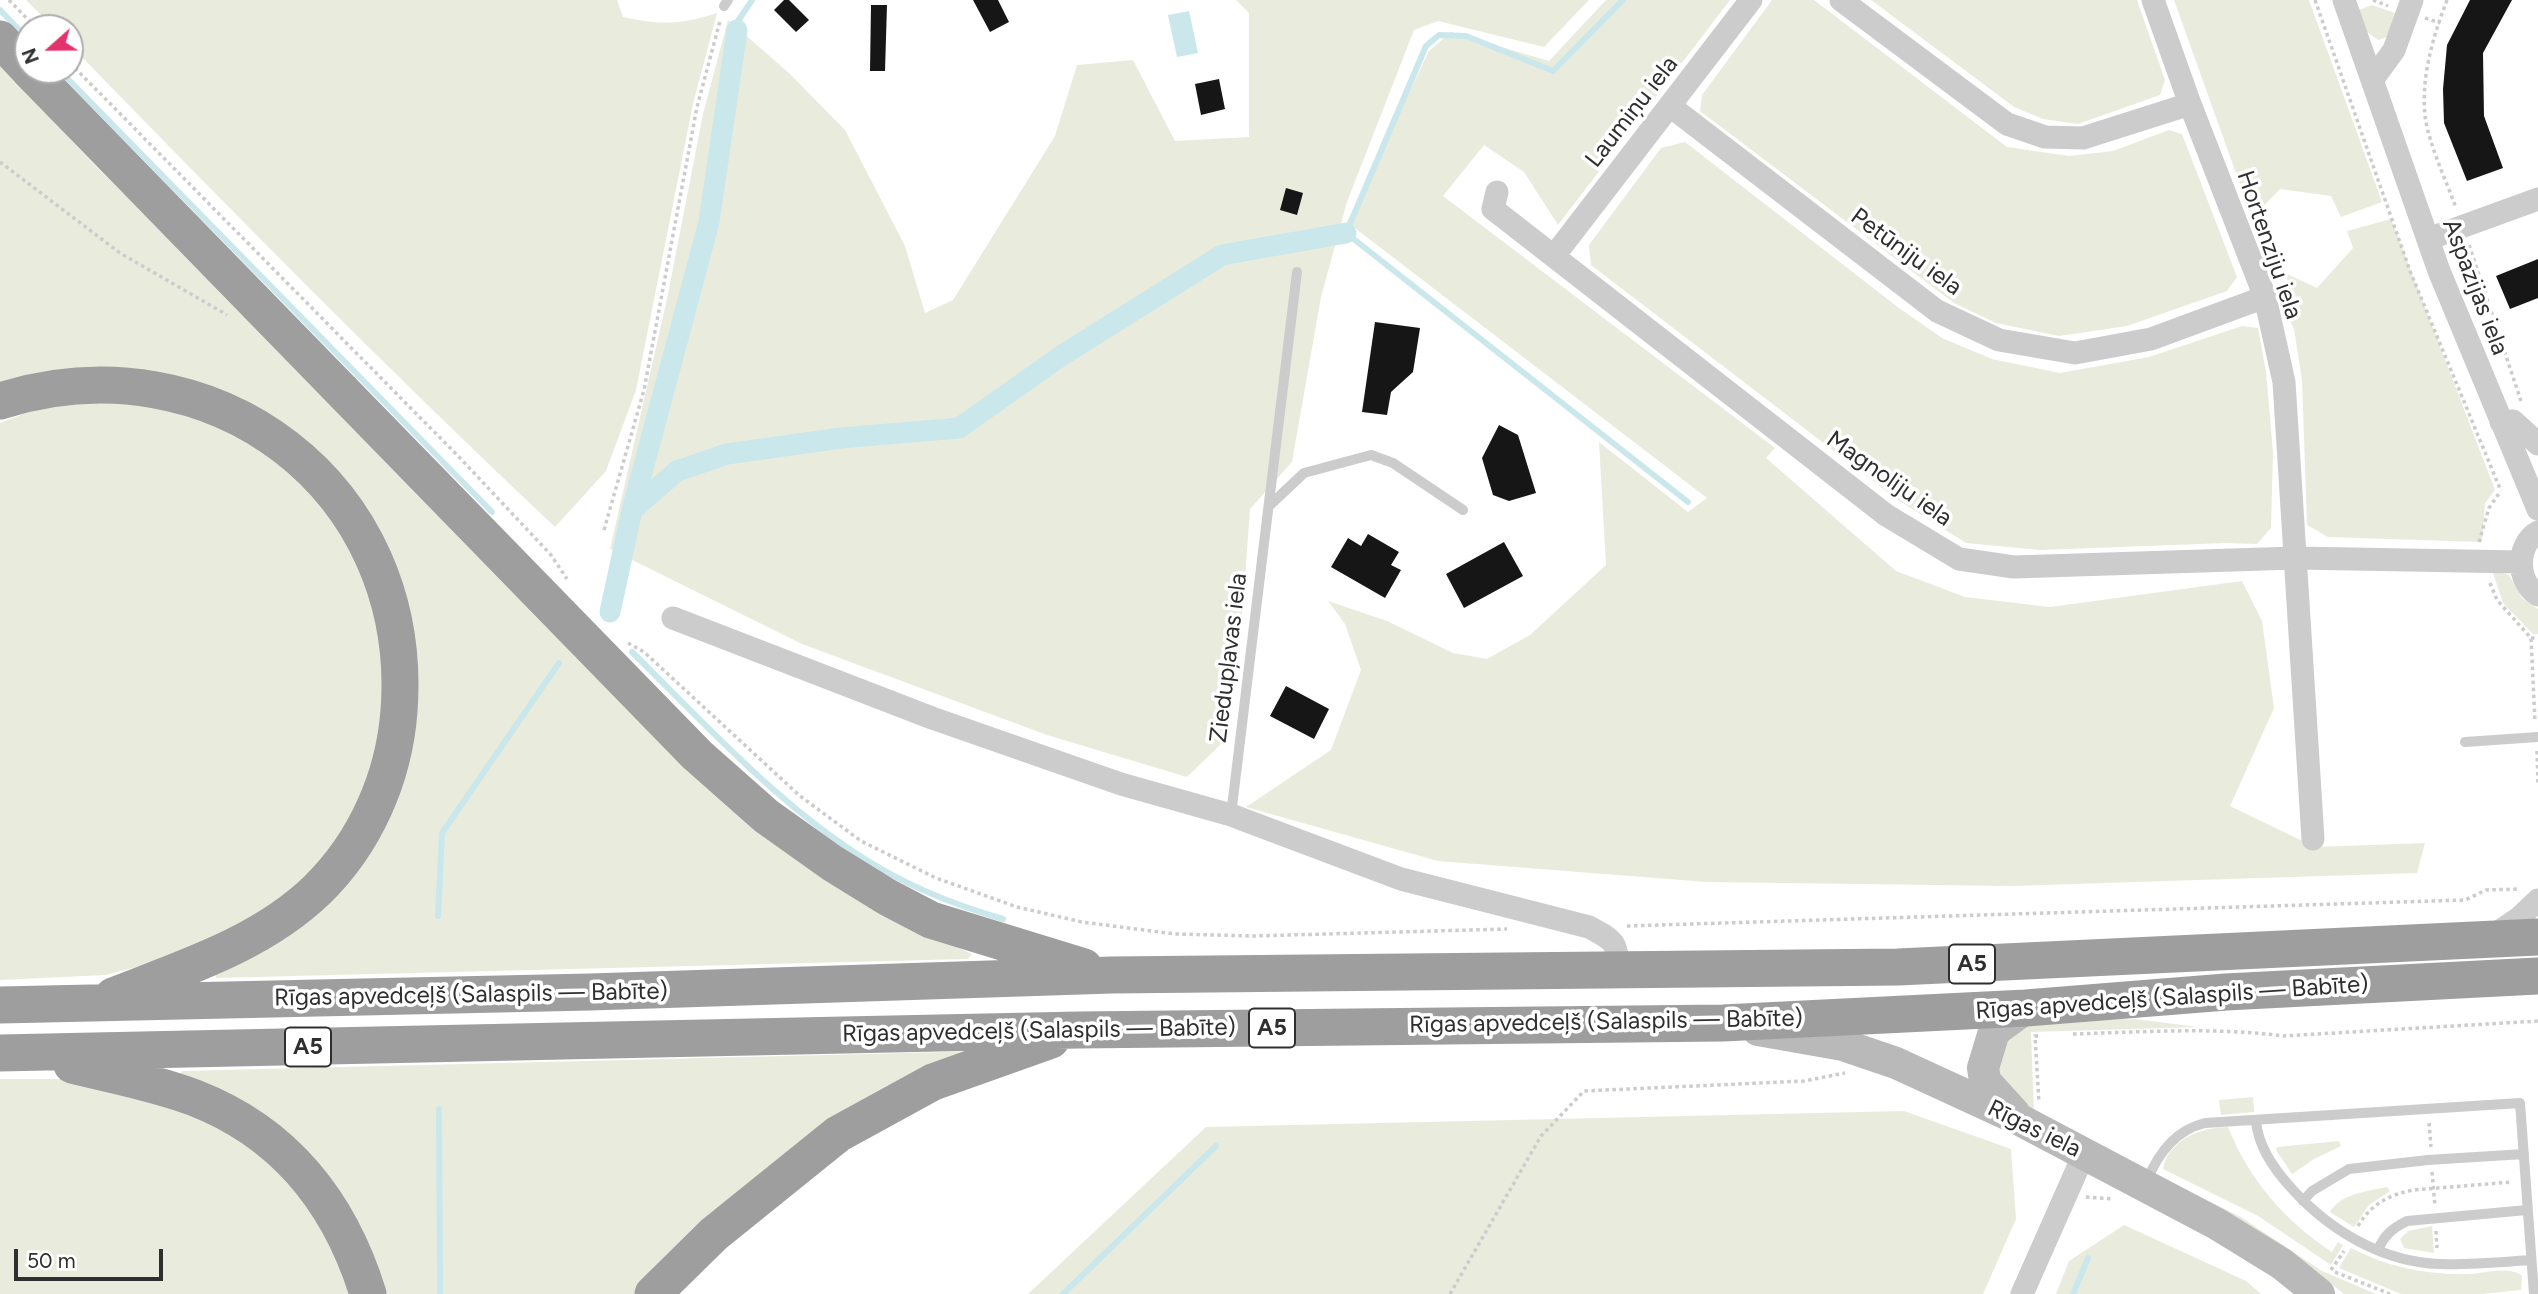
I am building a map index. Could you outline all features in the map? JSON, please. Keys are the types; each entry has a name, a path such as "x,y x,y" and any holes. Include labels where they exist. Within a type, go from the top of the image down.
{"highway":[{"path":"0,39 14,54"},
{"path":"42,84 697,755 766,816 832,863 931,920 1112,975"},
{"path":"0,401 27,393 81,385 111,385 181,395 229,411 250,423 276,439 323,482 361,533 378,568 393,610 398,640 402,677 396,739 376,804 367,824 339,866 317,890 279,922 240,944 89,1005"},
{"name":"Rīgas apvedceļš (Salaspils — Babīte)","path":"0,1005 604,992 1112,975 1898,967 2538,937"},
{"name":"Rīgas apvedceļš (Salaspils — Babīte)","path":"13,1053 1079,1030 2037,1022 2226,992 2538,976"},
{"path":"653,1294 714,1234 838,1133 933,1082 1079,1030"},
{"path":"13,1053 192,1097 252,1126 303,1172 324,1200 359,1264 368,1294"}],"main road":[{"path":"2029,1125 1994,1093 1985,1081 1983,1068 1997,1029 2037,1022"},
{"name":"Rīgas iela","path":"1723,1023 1843,1045 1896,1063 2029,1125 2217,1224 2282,1264 2319,1294"}],"street":[{"name":"Laumiņu iela","path":"1554,256 1751,0"},
{"path":"1841,0 2007,124 2045,136 2083,138 2190,104"},
{"name":"Hortenziju iela","path":"2153,0 2190,104 2265,296 2284,382 2313,839"},
{"name":"Aspazijas iela","path":"2344,0 2428,239 2538,509"},
{"path":"2373,79 2394,50 2412,0"},
{"name":"Petūniju iela","path":"1670,106 1937,311 1999,340 2076,353 2151,339 2265,296"},
{"name":"Magnoliju iela","path":"1497,192 1493,209 1886,515 1959,559 2014,568 2295,558 2521,562"},
{"path":"2428,239 2538,199"},
{"path":"2501,422 2513,421 2538,444"},
{"path":"2538,532 2525,547 2521,562 2524,578 2538,595"},
{"path":"673,618 932,719 1121,784 1231,815 1401,879 1589,927 1613,941 1618,954 1617,968"},
{"path":"2488,939 2519,918 2530,895"},
{"path":"2022,1294 2084,1154"}],"lane":[{"name":"Ziedupļavas iela","path":"1231,815 1297,272"},
{"path":"1269,506 1304,473 1371,455 1393,463 1463,510"},
{"path":"2465,742 2537,737"},
{"path":"2145,1185 2161,1153 2192,1126 2219,1121 2256,1121 2520,1103 2534,1294"},
{"path":"2256,1121 2257,1135 2282,1179 2332,1226 2378,1250 2403,1258 2438,1264 2531,1260"},
{"path":"2303,1201 2331,1178 2349,1169 2524,1154"},
{"path":"2378,1250 2382,1241 2395,1227 2407,1221 2527,1210"}],"path":[{"path":"9,0 22,14"},
{"path":"2315,0 2410,271 2501,491"},
{"path":"604,530 644,390 697,107 726,3"},
{"path":"84,77 460,458 551,555 568,582"},
{"path":"0,162 120,253 226,315"},
{"path":"2525,480 2501,491 2489,508 2479,544 2497,600 2531,638 2538,784"},
{"path":"2531,638 2538,638"},
{"path":"623,641 644,652 800,796 861,841 936,878 1017,907 1082,922 1175,934 1254,936 1509,929"},
{"path":"1589,927 2465,900 2486,890 2530,895"},
{"path":"2071,1034 2176,1031 2283,1035 2538,1021"},
{"path":"2029,1125 2040,1119 2035,1036 2037,1022"},
{"path":"1450,1294 1541,1136 1584,1091 1804,1081 1856,1071"},
{"path":"2428,1109 2438,1264"}],"shaded area":[{"path":"26,0 617,0 623,17 649,21 681,22 717,13 693,104 636,390 606,471 555,527 371,349 84,59 84,14 40,14"},
{"path":"1236,0 1589,0 1544,47 1438,21 1414,30 1347,202 1321,297 1292,462 1250,509 1243,606 1224,741 1187,777 1047,735 802,644 610,549 667,299 703,114 728,20 789,73 845,130 905,246 925,313 953,300 1055,136 1077,65 1133,60 1175,141 1249,137 1249,13"},
{"path":"1606,0 1730,0 1558,225 1524,172 1484,145 1443,196 1775,448 1766,458 1896,571 1965,597 2050,607 2242,581 2262,621 2274,708 2230,806 2315,847 2425,843 2417,873 2011,886 1707,882 1438,861 1246,807 1331,750 1361,670 1345,624 1328,601 1387,621 1453,653 1487,659 1530,635 1606,565 1599,442 1688,512 1707,498 1347,222 1429,51 1451,32 1549,61"},
{"path":"1772,0 1814,0 2007,147 2069,156 2113,151 2169,130 2182,134 2237,277 2227,291 2127,326 2059,336 1996,323 1954,303 1700,111 1702,95"},
{"path":"1871,0 2137,0 2165,80 2160,95 2078,124 2043,119 2014,107"},
{"path":"2174,0 2309,0 2382,202 2341,217 2331,196 2280,189 2252,218"},
{"path":"2372,5 2398,14 2390,36 2378,40 2367,32 2359,10"},
{"path":"0,64 14,79 14,84 19,84 92,162 315,385 874,908 972,954 968,959 216,978 216,973 298,927 416,713 416,656 405,591 376,526 337,476 241,403 0,389"},
{"path":"1685,142 1899,308 1942,338 1992,359 2060,373 2149,357 2242,326 2258,328 2266,372 2273,452 2271,528 2257,544 2040,550 1966,543 1898,500 1591,265 1589,245 1661,148"},
{"path":"2391,219 2495,490 2485,503 2482,542 2328,537 2307,525 2302,380 2294,329 2289,319 2297,306 2285,273 2317,288 2353,248 2347,231"},
{"path":"89,399 145,404 203,419 254,444 296,477 335,521 356,554 386,652 380,755 335,848 274,912 153,963 105,975 0,980 0,423 31,411"},
{"path":"2492,570 2509,575 2522,598 2538,609 2538,634 2533,634 2503,603"},
{"path":"2135,1019 2198,1027 2031,1032 2034,1113 1996,1078 1997,1050 2014,1033 2026,1027 2056,1021"},
{"path":"984,1051 946,1073 643,1294 381,1294 369,1259 179,1076 182,1071"},
{"path":"0,1079 88,1079 143,1091 244,1137 290,1181 326,1231 354,1294 0,1294"},
{"path":"2253,1097 2254,1112 2221,1115 2219,1100"},
{"path":"1904,1111 2011,1149 2016,1219 1983,1294 1028,1294 1206,1127"},
{"path":"2228,1127 2258,1182 2284,1213 2332,1252 2338,1242 2343,1245 2331,1265 2258,1216 2163,1169 2171,1150 2187,1137 2207,1129"},
{"path":"2339,1141 2341,1146 2314,1159 2292,1174 2276,1150 2277,1147"},
{"path":"2163,1178 2241,1217 2322,1271 2376,1294 2344,1294 2298,1257"},
{"path":"2387,1187 2390,1191 2369,1205 2354,1227 2330,1212 2347,1197"},
{"path":"2124,1225 2246,1281 2261,1294 2056,1294 2069,1261"},
{"path":"2432,1226 2434,1253 2404,1248 2400,1239 2408,1231"},
{"path":"2351,1248 2393,1265 2422,1271 2468,1274 2511,1271 2522,1276 2521,1290 2482,1294 2401,1294 2339,1268"}],"water":[{"path":"1189,11 1198,53 1177,57 1168,15"}],"building":[{"path":"784,0 789,0 809,20 796,32 774,10"},
{"path":"973,0 998,0 1009,22 990,32"},
{"path":"2470,0 2512,0 2483,53 2484,116 2503,168 2467,181 2444,123 2443,89 2447,45"},
{"path":"871,5 887,5 885,71 870,71"},
{"path":"1219,79 1225,109 1201,115 1195,84"},
{"path":"1286,188 1303,193 1297,215 1280,210"},
{"path":"2538,259 2538,298 2510,309 2496,276"},
{"path":"1375,322 1420,328 1413,372 1391,392 1387,415 1362,412"},
{"path":"1499,425 1518,435 1536,493 1509,501 1493,495 1482,458"},
{"path":"1368,534 1399,552 1391,565 1401,570 1385,598 1331,567 1348,538 1361,546"},
{"path":"1504,542 1523,576 1464,608 1446,574"},
{"path":"1286,686 1329,709 1314,739 1270,716"}],"waterway":[{"path":"737,30 738,21 752,0"},
{"path":"1623,0 1553,71 1466,36 1439,35 1426,46 1346,233 1688,502"},
{"path":"0,10 14,24"},
{"path":"610,612 632,510 709,222 737,30"},
{"path":"73,84 492,512"},
{"path":"632,510 677,471 727,454 841,438 959,428 1061,356 1222,255 1346,233"},
{"path":"632,652 740,759 826,832 874,865 909,884 1003,919"},
{"path":"438,916 442,833 559,663"},
{"path":"439,1109 440,1294"},
{"path":"1063,1294 1216,1146"},
{"path":"2073,1294 2088,1258"}]}
